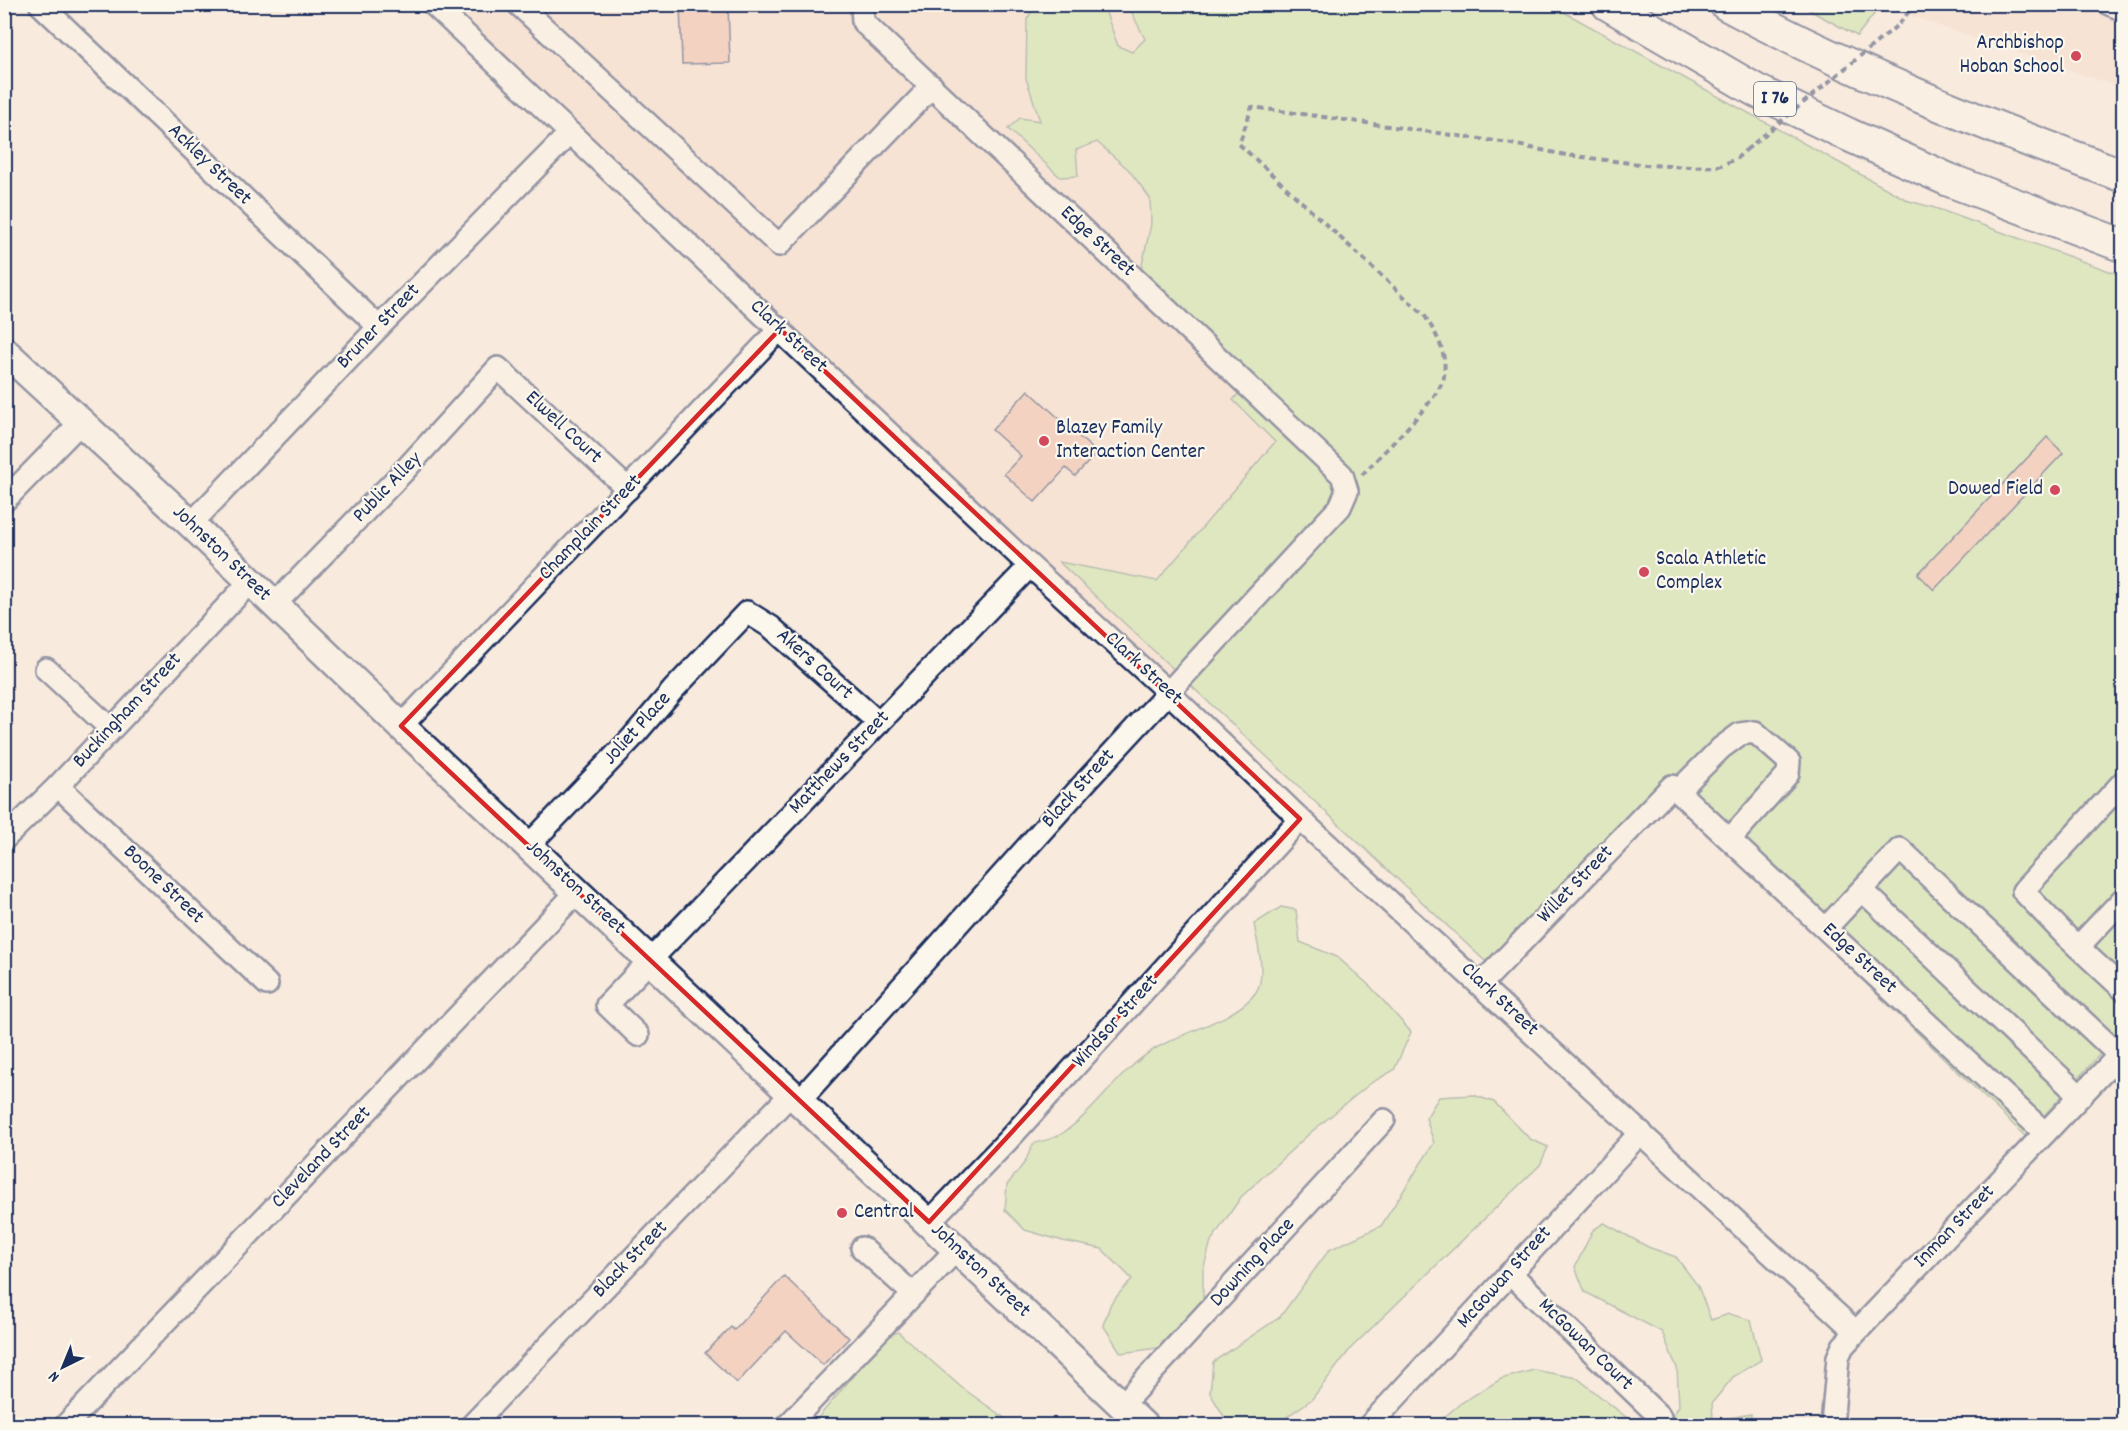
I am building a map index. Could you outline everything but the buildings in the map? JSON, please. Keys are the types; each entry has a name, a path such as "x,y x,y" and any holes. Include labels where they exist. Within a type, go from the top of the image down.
{"highway":[{"name":"I 76","path":"1608,4 1757,91 1849,135 1949,180 2124,246"},
{"path":"1725,4 1890,84 1994,128 2124,176"}],"main road":[{"name":"Johnston Street","path":"4,351 191,524 401,726 1144,1425"}],"street":[{"name":"Ackley Street","path":"40,4 378,327"},
{"name":"Clark Street","path":"433,4 1030,566 1168,692 1300,819 1855,1331"},
{"path":"518,4 778,245 932,86"},
{"name":"Edge Street","path":"862,4 863,22 1246,384 1345,483"},
{"path":"2109,4 2118,8 2122,4"},
{"name":"Bruner Street","path":"191,524 378,327 570,133"},
{"name":"Champlain Street","path":"401,726 780,329"},
{"name":"Elwell Court","path":"498,368 628,489"},
{"name":"Public Alley","path":"274,605 403,472 498,368"},
{"path":"4,501 81,422"},
{"name":"Black Street","path":"471,1425 795,1097 1340,507 1345,483"},
{"name":"Matthews Street","path":"638,1035 607,1005 1030,566"},
{"name":"Buckingham Street","path":"4,839 58,786 250,582"},
{"name":"Akers Court","path":"747,612 771,627 879,723"},
{"name":"Joliet Place","path":"529,845 631,739 747,612"},
{"path":"46,669 111,729"},
{"name":"Willet Street","path":"1481,984 1675,788 1721,748 1740,735 1755,732 1789,762 1788,774 1730,838"},
{"path":"2124,781 2023,891 2124,990"},
{"name":"Boone Street","path":"58,786 267,984"},
{"name":"Edge Street","path":"1675,788 2045,1133"},
{"name":"Windsor Street","path":"929,1222 1008,1140 1300,819"},
{"path":"1826,928 1900,849 2121,1052"},
{"path":"1862,890 2080,1096"},
{"name":"Cleveland Street","path":"65,1425 578,891"},
{"path":"2078,947 2124,898"},
{"name":"Inman Street","path":"1832,1425 1838,1357 1843,1346 2121,1052"},
{"name":"Downing Place","path":"1122,1405 1384,1120"},
{"name":"McGowan Street","path":"1369,1425 1641,1132"},
{"path":"862,1248 913,1294"},
{"path":"787,1425 957,1249"},
{"name":"McGowan Court","path":"1510,1274 1660,1417"}],"path":[{"path":"1345,483 1436,396 1445,378 1442,346 1425,316 1239,144 1252,107 1502,142 1566,155 1646,165 1719,166 1736,159 1899,24 1915,4"}],"highlighted area":[{"path":"780,329 1300,819 929,1222 401,726"}],"shaded area":[{"path":"433,5 1203,5 1342,475 1168,692"},
{"name":"Archbishop Hoban School","path":"1882,5 2123,5 2123,88 1934,24"}],"green space":[{"name":"Scala Athletic Complex","path":"1036,5 1103,5 1118,46 1132,52 1145,39 1128,5 1551,5 1909,201 1935,208 2123,276 2123,1029 2025,1136 1661,787 1500,953 1485,961 1059,562 1157,581 1275,442 1233,400 1251,379 1140,274 1151,224 1150,198 1129,170 1097,142 1076,150 1078,176 1060,177 1008,129 1020,118 1040,121 1026,78 1027,19"},
{"path":"1800,5 1881,5 1857,36"},
{"path":"1281,907 1296,910 1300,942 1337,957 1371,987 1411,1032 1394,1070 1371,1083 1310,1133 1241,1197 1211,1241 1203,1270 1203,1299 1158,1348 1121,1353 1103,1325 1111,1303 1132,1279 1102,1249 1025,1230 1005,1210 1007,1185 1025,1162 1033,1144 1059,1135 1075,1124 1140,1059 1165,1043 1223,1018 1247,1002 1256,992 1261,977 1254,924"},
{"path":"1473,1095 1494,1102 1530,1139 1548,1147 1540,1165 1351,1348 1312,1399 1275,1425 1229,1425 1210,1393 1213,1362 1280,1317 1329,1250 1381,1226 1434,1143 1426,1118 1439,1097"},
{"path":"1604,1223 1648,1247 1676,1257 1698,1286 1711,1320 1729,1314 1751,1320 1761,1360 1733,1377 1712,1403 1713,1421 1751,1414 1750,1425 1667,1425 1679,1406 1677,1368 1662,1332 1585,1292 1575,1267 1593,1230"},
{"path":"898,1332 961,1387 1014,1425 811,1426 887,1336"},
{"path":"1534,1370 1577,1378 1636,1425 1435,1425 1461,1403 1501,1379"}],"place":[{"name":"Archbishop Hoban School","path":"2076,56"},
{"name":"Blazey Family Interaction Center","path":"1044,441"},
{"name":"Dowed Field","path":"2055,490"},
{"name":"Scala Athletic Complex","path":"1644,572"},
{"name":"Central","path":"842,1213"}]}
